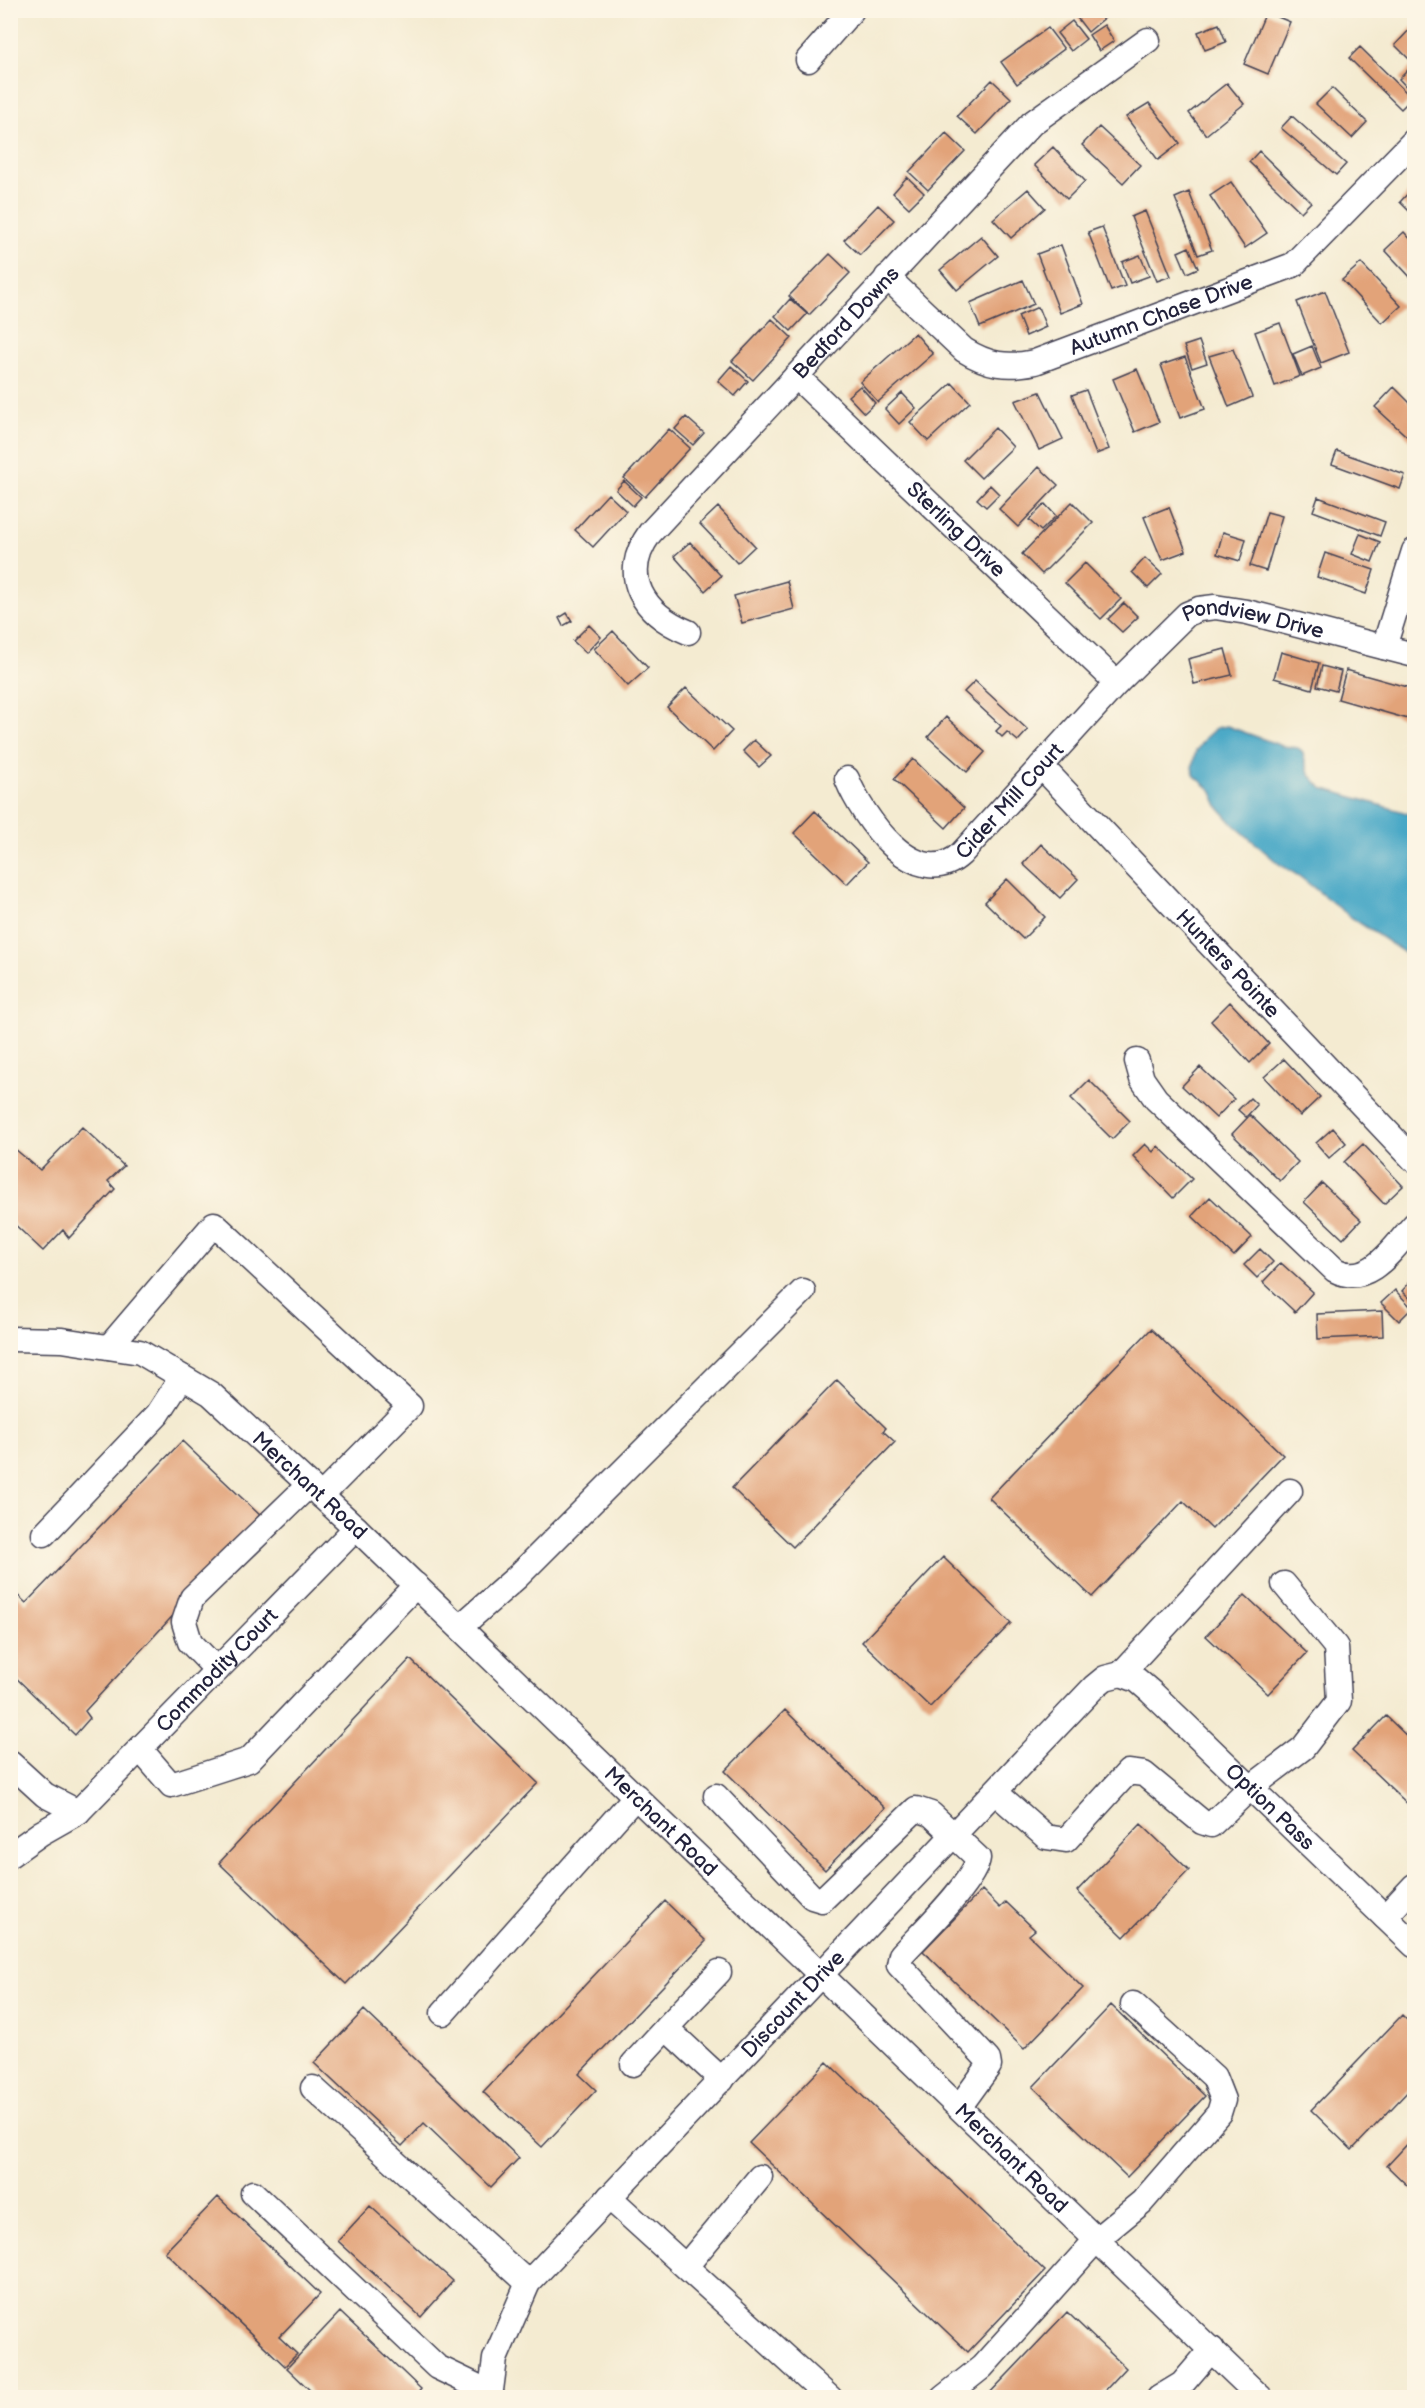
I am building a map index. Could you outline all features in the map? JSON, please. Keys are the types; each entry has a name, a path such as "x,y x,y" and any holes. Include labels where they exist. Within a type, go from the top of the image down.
{"street":[{"path":"808,60 852,10"},
{"name":"Bedford Downs","path":"688,632 660,617 645,602 638,587 635,570 643,542 1032,123 1148,40"},
{"name":"Autumn Chase Drive","path":"887,277 964,350 975,357 994,365 1013,367 1035,362 1293,265 1414,141"},
{"name":"Sterling Drive","path":"796,376 1117,683"},
{"path":"1384,647 1414,551"},
{"name":"Pondview Drive","path":"1117,683 1187,614 1199,609 1215,607 1247,612 1414,655"},
{"name":"Cider Mill Court","path":"847,779 859,806 898,849 915,862 940,866 952,862 1117,683"},
{"name":"Hunters Pointe","path":"1041,766 1414,1160"},
{"path":"1137,1061 1142,1079 1156,1099 1335,1270 1345,1275 1365,1273 1376,1266 1414,1225"},
{"path":"109,1347 214,1224 410,1406 315,1490 275,1518 192,1598 184,1622 190,1642 217,1670"},
{"path":"460,1627 517,1576 803,1291"},
{"name":"Merchant Road","path":"10,1339 62,1340 140,1352 211,1394 460,1627 1261,2397"},
{"path":"44,1534 158,1414 182,1377"},
{"path":"1121,1674 1290,1491"},
{"name":"Commodity Court","path":"10,1856 41,1833 78,1812 356,1528"},
{"path":"995,1792 1046,1838 1066,1840 1128,1772 1144,1773 1202,1822 1211,1825 1250,1788 1303,1748 1339,1701 1336,1647 1284,1584"},
{"path":"140,1749 171,1785 249,1760 416,1585"},
{"name":"Option Pass","path":"1121,1674 1137,1680 1150,1692 1414,1945"},
{"name":"Discount Drive","path":"491,2395 495,2359 528,2283 1094,1687 1105,1678 1121,1674"},
{"path":"10,1763 45,1795 78,1812"},
{"path":"443,2013 636,1796"},
{"path":"716,1796 812,1897 822,1900 916,1809 931,1814 978,1858 977,1866 963,1886 901,1955 899,1965 988,2060 989,2066 960,2106"},
{"path":"1385,1917 1414,1886"},
{"path":"633,2064 719,1972"},
{"path":"942,2397 982,2367 1097,2239 1142,2202 1219,2113 1223,2100 1214,2077 1133,2004"},
{"path":"666,2028 722,2080"},
{"path":"313,2088 528,2283"},
{"path":"686,2266 760,2177"},
{"path":"253,2193 437,2367 491,2395"},
{"path":"609,2197 830,2397"},
{"path":"1159,2397 1182,2384 1212,2349"}],"water":[{"path":"1227,726 1282,746 1298,748 1302,751 1309,774 1322,788 1414,815 1414,959 1352,918 1299,876 1279,864 1233,824 1219,808 1211,790 1195,776 1192,768 1196,751 1205,738 1216,728"}],"building":[{"path":"1071,10 1114,10 1088,32"},
{"path":"1266,12 1290,22 1268,74 1244,64"},
{"path":"1072,21 1086,39 1071,51 1057,33"},
{"path":"1219,24 1226,42 1205,50 1198,32"},
{"path":"1104,25 1114,41 1099,51 1089,35"},
{"path":"1412,27 1414,29 1414,64 1395,45"},
{"path":"1048,28 1064,49 1017,84 1001,62"},
{"path":"1360,47 1412,98 1401,109 1349,58"},
{"path":"1412,66 1414,68 1414,95 1399,79"},
{"path":"992,80 1011,98 977,134 957,116"},
{"path":"1227,83 1244,104 1206,135 1189,113"},
{"path":"1332,88 1367,122 1352,138 1316,104"},
{"path":"1149,103 1180,143 1158,160 1126,117"},
{"path":"1292,116 1346,164 1336,175 1281,128"},
{"path":"1099,127 1140,165 1123,183 1082,145"},
{"path":"946,133 965,151 928,190 909,172"},
{"path":"1053,147 1085,181 1067,199 1034,165"},
{"path":"1259,151 1311,202 1301,212 1249,162"},
{"path":"907,177 924,193 909,208 893,193"},
{"path":"1231,182 1267,233 1245,248 1210,196"},
{"path":"1028,189 1045,208 1011,238 993,219"},
{"path":"1410,191 1414,195 1414,216 1400,202"},
{"path":"1189,192 1212,250 1198,255 1175,198"},
{"path":"878,205 894,220 860,255 844,240"},
{"path":"1145,211 1171,276 1157,281 1131,217"},
{"path":"1102,227 1125,286 1111,291 1088,232"},
{"path":"1404,232 1414,243 1414,281 1385,250"},
{"path":"981,236 998,256 957,290 940,270"},
{"path":"1061,245 1083,304 1060,313 1037,254"},
{"path":"1189,247 1198,268 1187,273 1178,252"},
{"path":"830,254 850,273 809,315 789,296"},
{"path":"1140,255 1149,276 1130,283 1122,262"},
{"path":"1361,263 1401,306 1382,323 1342,280"},
{"path":"1023,280 1034,304 980,327 970,303"},
{"path":"1325,291 1349,352 1321,363 1297,302"},
{"path":"790,299 807,314 791,331 775,316"},
{"path":"1038,307 1046,327 1026,336 1018,316"},
{"path":"772,319 792,338 753,380 732,361"},
{"path":"1280,323 1300,376 1275,386 1255,332"},
{"path":"915,333 933,354 878,402 860,382"},
{"path":"1199,341 1207,363 1192,368 1184,346"},
{"path":"1312,346 1321,368 1302,376 1293,354"},
{"path":"1233,349 1252,397 1229,407 1209,356"},
{"path":"1185,357 1205,409 1180,418 1161,365"},
{"path":"731,366 748,381 735,396 718,381"},
{"path":"1137,369 1159,422 1135,432 1113,379"},
{"path":"952,383 970,402 928,441 910,422"},
{"path":"860,386 875,403 864,413 848,396"},
{"path":"1394,387 1414,407 1414,443 1375,407"},
{"path":"1086,390 1109,449 1096,454 1072,395"},
{"path":"1040,392 1063,439 1039,450 1015,401"},
{"path":"902,393 916,408 899,424 885,409"},
{"path":"686,417 704,433 693,445 675,429"},
{"path":"995,428 1013,447 981,478 963,460"},
{"path":"669,429 690,448 645,497 624,478"},
{"path":"1337,451 1405,475 1400,489 1332,464"},
{"path":"1039,467 1058,485 1018,527 999,509"},
{"path":"624,481 641,497 633,506 616,490"},
{"path":"990,485 999,494 986,507 977,499"},
{"path":"608,494 626,511 593,547 575,530"},
{"path":"1318,497 1385,522 1380,536 1313,511"},
{"path":"1072,502 1093,523 1042,574 1022,554"},
{"path":"1045,504 1056,516 1041,531 1029,520"},
{"path":"718,507 755,546 737,563 700,524"},
{"path":"1169,507 1186,551 1162,560 1144,517"},
{"path":"1267,512 1282,516 1266,571 1250,566"},
{"path":"1223,532 1246,539 1240,561 1217,554"},
{"path":"1360,534 1380,542 1372,562 1352,554"},
{"path":"690,542 721,576 705,591 674,556"},
{"path":"1325,553 1374,570 1366,594 1317,577"},
{"path":"1145,558 1162,574 1148,588 1132,572"},
{"path":"1085,563 1121,599 1101,619 1065,583"},
{"path":"787,581 794,609 742,623 734,596"},
{"path":"1124,603 1138,617 1122,632 1108,619"},
{"path":"567,613 572,621 563,626 559,618"},
{"path":"589,625 601,637 586,653 573,641"},
{"path":"613,631 648,668 628,686 594,649"},
{"path":"1225,649 1232,675 1194,684 1188,659"},
{"path":"1281,652 1319,663 1312,689 1274,678"},
{"path":"1322,666 1341,671 1336,691 1317,686"},
{"path":"1346,670 1414,689 1408,719 1338,699"},
{"path":"975,681 1028,730 1018,741 1007,732 1002,737 996,731 1001,726 964,692"},
{"path":"686,688 732,731 713,751 667,707"},
{"path":"946,717 985,752 967,772 928,737"},
{"path":"754,740 771,756 759,767 743,751"},
{"path":"913,759 964,808 946,828 894,779"},
{"path":"815,811 868,862 847,884 794,833"},
{"path":"1041,844 1078,879 1060,898 1023,864"},
{"path":"1007,879 1045,917 1023,939 985,902"},
{"path":"1230,1002 1269,1044 1250,1063 1211,1021"},
{"path":"1284,1059 1320,1097 1300,1116 1264,1077"},
{"path":"1200,1067 1234,1099 1216,1118 1182,1086"},
{"path":"1089,1080 1130,1121 1112,1139 1071,1098"},
{"path":"1250,1098 1257,1105 1246,1117 1238,1110"},
{"path":"1250,1115 1298,1162 1280,1181 1232,1134"},
{"path":"82,1127 124,1166 108,1181 115,1189 69,1238 63,1230 43,1251 10,1220 10,1154 15,1149 40,1170"},
{"path":"1333,1128 1346,1143 1329,1158 1316,1143"},
{"path":"1145,1144 1153,1152 1158,1146 1192,1179 1173,1198 1133,1156"},
{"path":"1363,1144 1403,1186 1384,1204 1344,1162"},
{"path":"1322,1183 1361,1220 1343,1239 1304,1202"},
{"path":"1210,1197 1252,1237 1234,1256 1192,1216"},
{"path":"1260,1249 1273,1262 1257,1278 1244,1265"},
{"path":"1281,1263 1313,1292 1295,1312 1263,1282"},
{"path":"1414,1278 1414,1302 1402,1291"},
{"path":"1395,1290 1412,1308 1399,1321 1381,1303"},
{"path":"1382,1311 1383,1336 1318,1339 1317,1314"},
{"path":"1151,1329 1283,1455 1212,1529 1183,1501 1092,1597 989,1498"},
{"path":"837,1380 886,1428 883,1431 895,1442 793,1547 732,1488"},
{"path":"182,1441 263,1518 85,1711 90,1718 75,1735 10,1672 10,1588 26,1603"},
{"path":"943,1557 1011,1623 930,1707 862,1642"},
{"path":"1245,1595 1307,1653 1268,1694 1206,1636"},
{"path":"410,1659 538,1783 346,1984 219,1863"},
{"path":"785,1710 885,1808 825,1870 725,1771"},
{"path":"1386,1716 1414,1743 1414,1810 1352,1751"},
{"path":"1141,1824 1189,1870 1124,1937 1077,1891"},
{"path":"982,1890 1000,1908 1006,1902 1035,1930 1029,1935 1083,1988 1024,2049 923,1951"},
{"path":"665,1901 706,1941 579,2074 596,2090 542,2147 483,2092"},
{"path":"1111,2005 1205,2096 1127,2177 1033,2087"},
{"path":"364,2010 519,2158 491,2187 424,2123 402,2146 314,2063"},
{"path":"1402,2015 1414,2027 1414,2085 1352,2150 1311,2110"},
{"path":"827,2062 1045,2271 968,2352 749,2143"},
{"path":"1414,2137 1414,2192 1387,2166"},
{"path":"218,2197 320,2294 279,2337 297,2354 285,2366 165,2252"},
{"path":"370,2206 453,2281 421,2317 338,2241"},
{"path":"340,2312 421,2389 414,2398 318,2398 287,2368"},
{"path":"1067,2312 1126,2368 1098,2398 985,2398"}]}
